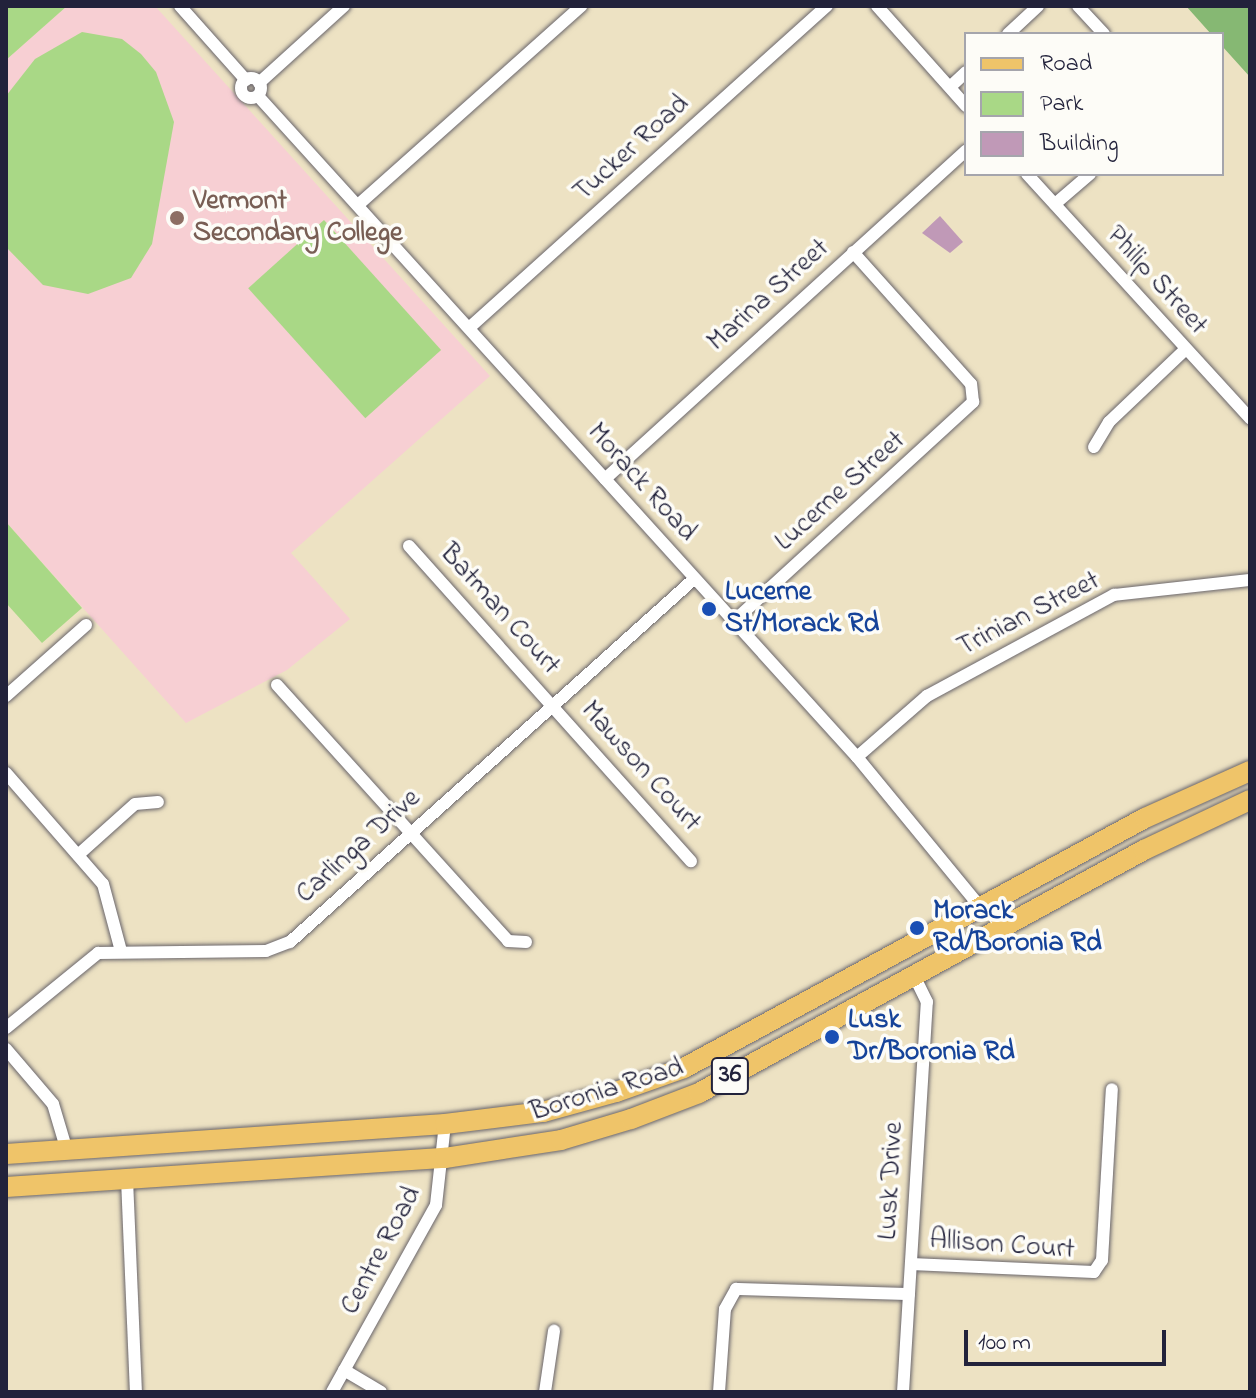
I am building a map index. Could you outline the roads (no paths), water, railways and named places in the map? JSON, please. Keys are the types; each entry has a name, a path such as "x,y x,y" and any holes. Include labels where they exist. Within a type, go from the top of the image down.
{"main road":[{"name":"Boronia Road","path":"6,1154 445,1124 543,1112 684,1068 980,907 1250,771"},
{"name":"Boronia Road","path":"6,1187 445,1158 561,1140 699,1093 914,975 1250,800"},
{"path":"980,907 992,934"},
{"path":"899,951 914,975"}],"street":[{"path":"180,6 246,80 259,89 344,6"},
{"path":"358,205 581,6"},
{"name":"Tucker Road","path":"469,328 827,6"},
{"path":"877,6 964,104"},
{"path":"1010,32 1038,6"},
{"path":"1078,6 1102,32"},
{"path":"950,87 964,74"},
{"name":"Morack Road","path":"259,89 358,205 857,757 980,907"},
{"name":"Marina Street","path":"605,479 964,152"},
{"name":"Philip Street","path":"1029,176 1250,418"},
{"path":"1055,204 1088,176"},
{"name":"Lucerne Street","path":"733,622 965,412 974,393 853,252"},
{"path":"1094,447 1109,422 1185,350"},
{"name":"Batman Court","path":"409,546 553,705"},
{"name":"Carlinga Drive","path":"6,1028 85,958 121,951 278,947 412,832 694,579"},
{"name":"Trinian Street","path":"857,757 927,696 1114,595 1250,580"},
{"path":"6,696 86,625"},
{"path":"277,685 508,941 526,942"},
{"name":"Mawson Court","path":"553,705 691,861"},
{"path":"6,773 78,855 112,903 121,951"},
{"path":"78,855 135,804 158,802"},
{"name":"Lusk Drive","path":"903,1392 927,1002 914,975"},
{"path":"6,1049 53,1104 67,1151"},
{"name":"Allison Court","path":"911,1264 1094,1272 1102,1260 1112,1089"},
{"name":"Centre Road","path":"332,1392 436,1205 445,1158 445,1124"},
{"path":"127,1179 136,1392"},
{"path":"719,1392 725,1309 736,1289 909,1294"},
{"path":"545,1392 554,1331"},
{"path":"344,1370 381,1392"}],"place":[{"name":"Vermont Secondary College","path":"177,218"},
{"name":"Lucerne St/Morack Rd","path":"709,609"},
{"name":"Morack Rd/Boronia Rd","path":"917,928"},
{"name":"Lusk Dr/Boronia Rd","path":"832,1037"}]}
